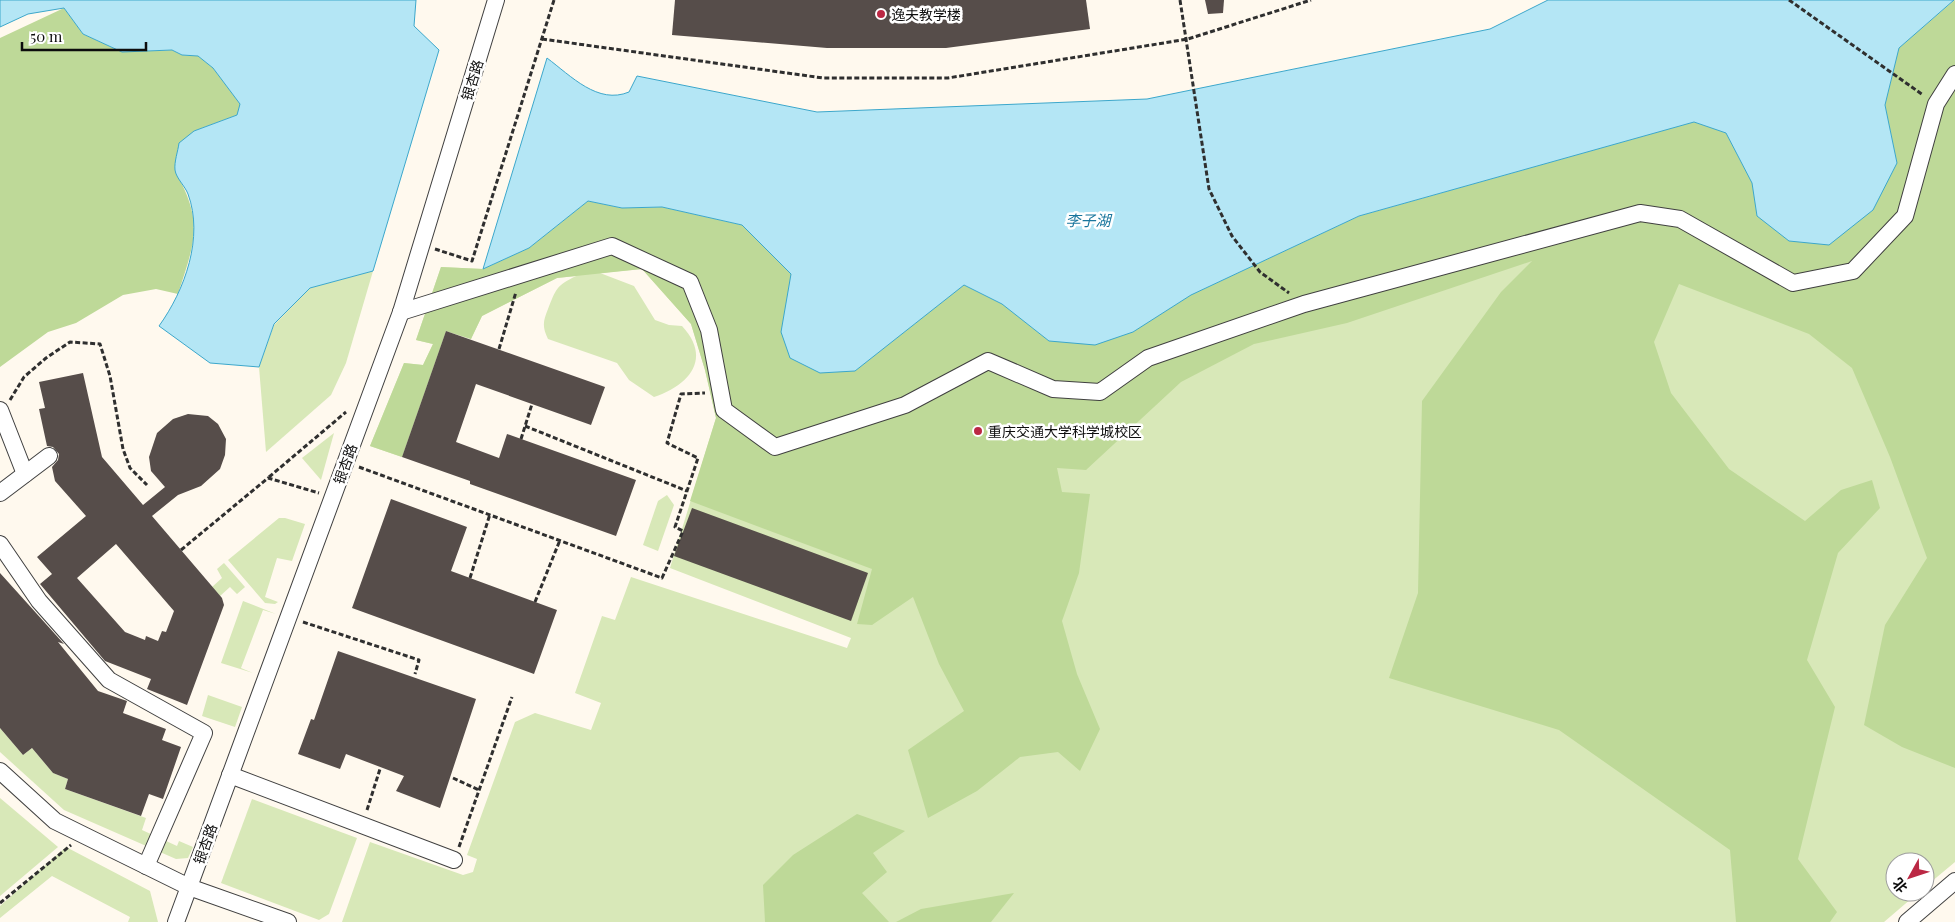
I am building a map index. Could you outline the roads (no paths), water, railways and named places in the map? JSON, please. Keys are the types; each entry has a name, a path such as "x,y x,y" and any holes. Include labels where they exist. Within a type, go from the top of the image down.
{"street":[{"name":"银杏路","path":"176,922 401,312 423,245 496,0"},
{"path":"401,312 612,246 690,282 709,330 724,410 775,447 905,405 988,361 1054,389 1100,392 1148,358 1304,304 1640,213 1680,219 1793,283 1853,271 1905,216 1936,104 1955,74"},
{"path":"1,412 25,474"},
{"path":"0,493 49,456"},
{"path":"0,544 39,601 110,680 204,733 146,866"},
{"path":"0,771 55,820 189,887 288,922"},
{"path":"230,775 454,860"},
{"path":"1907,922 1955,881"}],"water":[{"path":"0,0 416,0 414,26 439,50 373,271 310,288 274,324 259,367 210,363 159,326 184,280 193,245 194,228 188,194 175,170 179,143 194,131 237,115 240,104 213,68 198,56 182,55 172,50 122,52 83,34 64,8 28,14 0,27"},
{"name":"李子湖","path":"1548,0 1954,0 1899,48 1885,105 1897,163 1873,210 1829,245 1789,241 1757,216 1752,183 1726,133 1694,122 1359,216 1191,295 1133,332 1095,345 1049,341 1002,304 964,285 855,371 820,373 790,358 781,332 791,274 742,225 662,207 622,208 588,201 529,248 483,269 547,58 585,87 606,95 618,95 629,92 637,76 817,112 1147,99 1490,29"}],"place":[{"name":"逸夫教学楼","path":"881,14"},
{"name":"重庆交通大学科学城校区","path":"978,431"}]}
